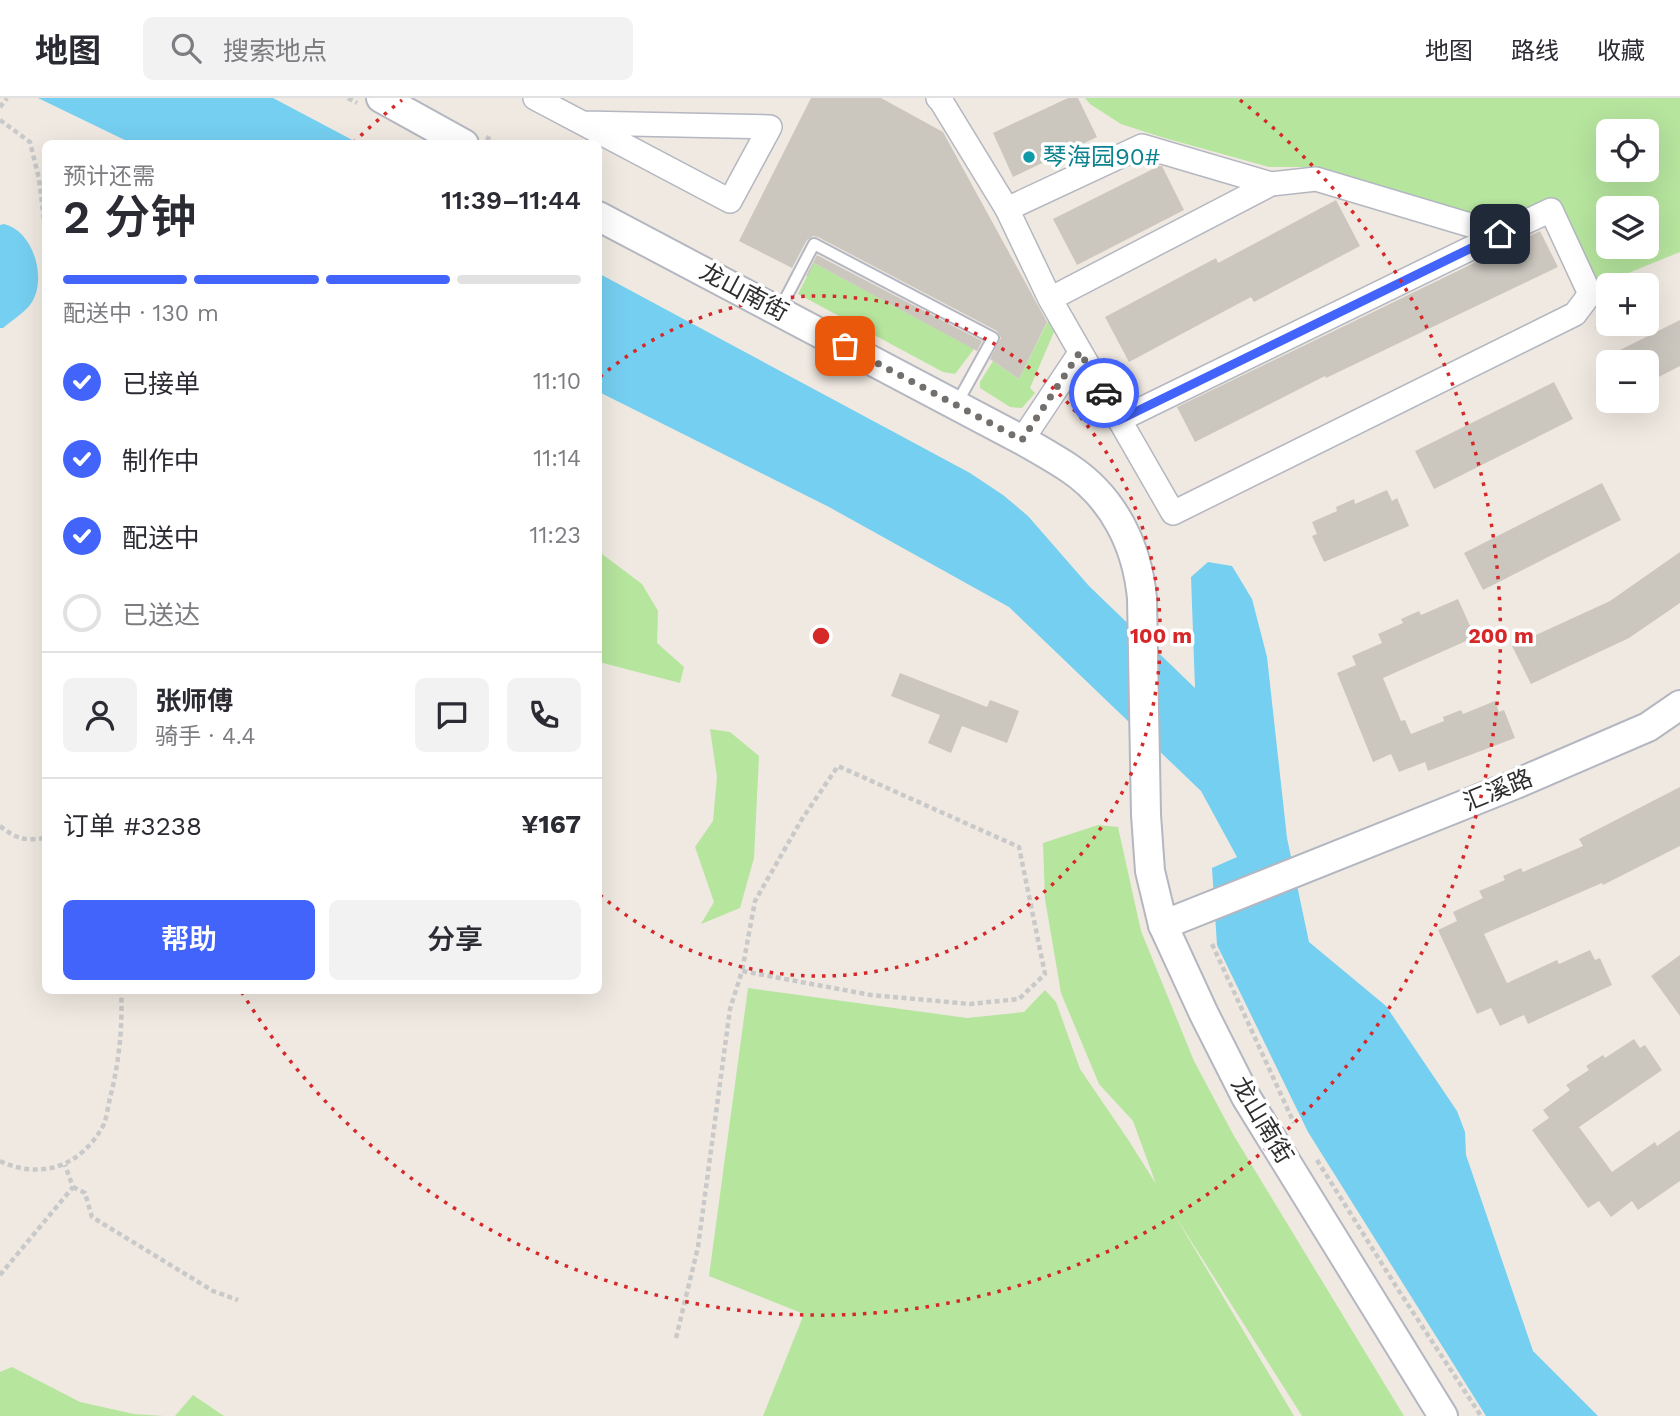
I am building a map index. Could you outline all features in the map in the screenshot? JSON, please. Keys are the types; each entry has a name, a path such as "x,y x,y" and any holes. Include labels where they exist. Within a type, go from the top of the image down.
{"street":[{"path":"381,98 457,140"},
{"path":"535,98 730,201 770,127 583,123"},
{"path":"937,98 1007,209 1050,299 1119,420 1173,513 1575,314 1590,294 1550,210 1119,420"},
{"path":"1007,209 1142,146 1271,184"},
{"path":"1050,299 1271,184 1316,179 1500,234"},
{"name":"龙山南街","path":"602,218 1022,440 1071,469 1095,490 1116,516 1132,548 1140,580 1145,798 1150,871 1163,925 1246,1097 1443,1416"},
{"path":"1022,440 1080,352"},
{"name":"汇溪路","path":"1163,925 1516,784 1648,727 1680,705"}],"lane":[{"path":"779,311 814,244 993,338 956,405"}],"path":[{"path":"0,107 8,98"},
{"path":"0,120 30,142 42,203"},
{"path":"676,1339 698,1247 730,1009 742,971 755,901 802,819 838,766 1019,847 1045,974 1019,999 970,1003 871,995 742,971"},
{"path":"0,826 11,835 30,840 42,838"},
{"path":"1212,944 1300,1132"},
{"path":"0,1161 11,1166 40,1170 65,1165 85,1150 104,1123 118,1064 121,994"},
{"path":"1314,1155 1481,1416"},
{"path":"65,1165 74,1187 85,1194 92,1217 213,1291 238,1300"},
{"path":"0,1275 74,1187"}],"green space":[{"path":"1085,98 1680,98 1680,252 1628,273 1596,273 1596,281 1554,197 1499,223 1320,167 1269,167 1121,124"},
{"path":"814,263 974,349 955,374 943,372 798,294"},
{"path":"1048,321 1054,332 1030,388 1035,393 1022,408 1010,407 980,388 980,382 993,361 1019,379"},
{"path":"602,554 642,584 658,611 657,643 684,667 680,683 602,663"},
{"path":"710,729 730,732 759,756 754,858 740,908 701,924 714,902 695,847 713,821 717,777"},
{"path":"1098,825 1118,827 1141,931 1194,1061 1234,1136 1404,1416 1302,1416 1174,1214 1294,1416 763,1416 804,1314 709,1276 748,988 967,1018 1024,1012 1045,990 1056,1002 1080,1069 1156,1184 1133,1121 1099,1084 1061,993 1045,899 1043,843"},
{"path":"12,1367 80,1402 134,1414 164,1416 0,1416 0,1372"},
{"path":"193,1395 224,1416 175,1416"}],"water":[{"path":"38,98 273,98 352,140 125,140"},
{"path":"0,225 14,228 30,245 38,280 29,306 0,328"},
{"path":"602,275 970,473 1003,495 1028,516 1089,586 1195,688 1191,577 1208,562 1232,566 1252,599 1267,657 1287,838 1309,942 1386,1006 1457,1111 1465,1132 1466,1155 1533,1351 1598,1416 1486,1416 1308,1132 1217,945 1212,868 1237,857 1201,791 1009,607 829,507 602,394"}],"building":[{"path":"811,98 881,98 943,132 1047,322 1019,379 990,359 1001,338 997,331 818,237 813,236 807,240 792,268 739,241"},
{"name":"琴海园90#","path":"1068,98 1078,98 1097,137 1013,177 993,133"},
{"path":"1162,166 1184,210 1077,265 1053,219"},
{"path":"1336,200 1360,246 1254,302 1251,297 1129,362 1105,317 1216,258 1218,263"},
{"path":"1540,231 1558,267 1326,378 1325,376 1195,442 1177,407"},
{"path":"817,255 982,341 977,351 814,263 806,276"},
{"path":"1680,320 1680,366 1659,377 1659,350 1620,350 1648,336 1659,336 1659,330"},
{"path":"1554,382 1573,419 1434,489 1415,451"},
{"path":"1602,483 1621,520 1483,590 1464,553"},
{"path":"1387,490 1392,501 1397,498 1409,526 1324,562 1312,536 1317,534 1312,522 1337,511 1336,507 1354,499 1355,504"},
{"path":"1680,552 1680,603 1629,638 1531,684 1512,646 1610,601"},
{"path":"1458,599 1475,637 1383,678 1401,721 1405,720 1411,734 1444,721 1443,717 1461,710 1463,714 1495,701 1499,712 1504,710 1515,738 1428,771 1425,762 1399,772 1391,754 1373,762 1337,673 1356,665 1352,656 1382,643 1378,634 1403,623 1401,619 1419,611 1421,615"},
{"path":"900,673 987,707 990,700 1019,711 1007,743 962,726 951,753 928,743 940,715 891,696"},
{"path":"1680,787 1680,846 1603,885 1602,883 1484,934 1507,983 1557,960 1559,964 1590,950 1595,960 1600,958 1612,985 1528,1024 1524,1015 1500,1026 1491,1008 1477,1014 1438,930 1457,921 1453,912 1483,898 1479,891 1505,880 1503,876 1521,868 1523,872 1583,846 1579,839"},
{"path":"1680,955 1680,1016 1651,976"},
{"path":"1634,1039 1640,1048 1645,1045 1662,1070 1579,1127 1612,1172 1655,1142 1657,1146 1680,1130 1680,1181 1638,1210 1632,1201 1611,1217 1599,1201 1588,1208 1532,1130 1549,1118 1543,1110 1570,1090 1566,1085 1589,1070 1586,1066 1603,1055 1605,1058"}],"way so far":[{"path":"845,346 1022,440 1080,352 1104,393"}],"place":[{"name":"琴海园90#","path":"1029,157"}],"route":[{"path":"1104,393 1119,420 1500,234"}]}
